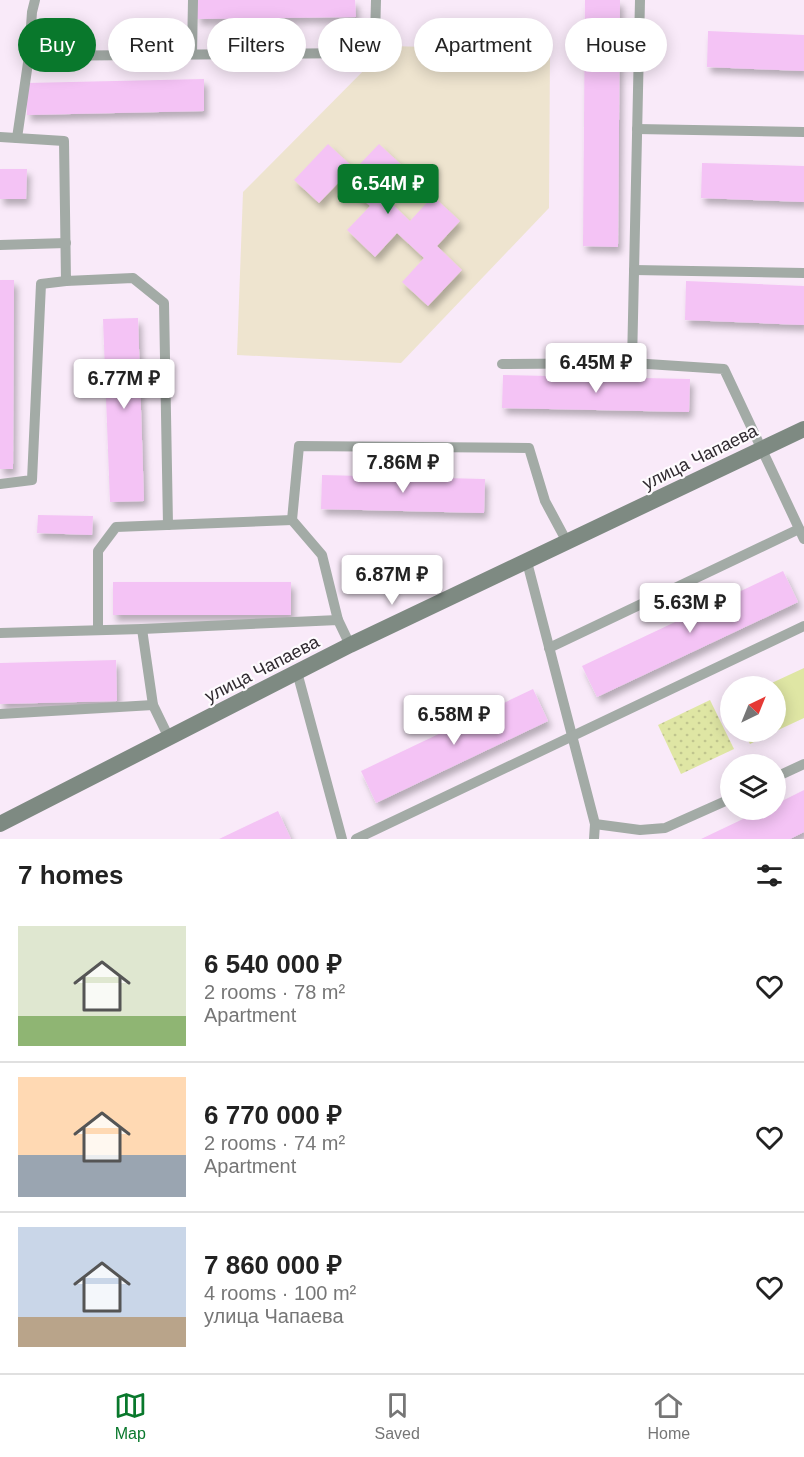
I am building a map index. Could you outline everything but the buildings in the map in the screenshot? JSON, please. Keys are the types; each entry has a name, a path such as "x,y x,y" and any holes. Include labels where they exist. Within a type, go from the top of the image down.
{"main road":[{"name":"улица Чапаева","path":"0,824 350,645 804,429"}],"lane":[{"path":"32,18 35,0"},
{"path":"193,0 193,18"},
{"path":"195,54 358,53 375,38 376,0"},
{"path":"632,363 640,0"},
{"path":"17,138 27,72"},
{"path":"637,129 804,132"},
{"path":"0,137 64,141 66,281"},
{"path":"0,245 66,243"},
{"path":"634,270 804,273"},
{"path":"0,484 32,480 41,285 66,281 133,278 164,303 168,525"},
{"path":"502,364 632,363 724,369 802,534 549,648"},
{"path":"350,645 338,620 322,555 292,520 299,446 529,448 545,501 567,542"},
{"path":"98,630 98,551 116,527 292,520"},
{"path":"526,562 596,824 594,839"},
{"path":"0,633 338,620"},
{"path":"356,839 804,626"},
{"path":"142,629 153,705 169,738"},
{"path":"297,672 342,839"},
{"path":"0,714 153,705"},
{"path":"786,772 804,764"},
{"path":"596,824 640,830 665,828 720,803"}],"shaded area":[{"path":"402,46 414,47 414,72 550,72 549,208 401,363 237,355 243,192 362,72 402,72"}],"green space":[{"path":"804,668 804,718 786,726 786,676"},
{"path":"710,700 720,720 720,742 731,742 734,749 681,774 658,725"}]}
